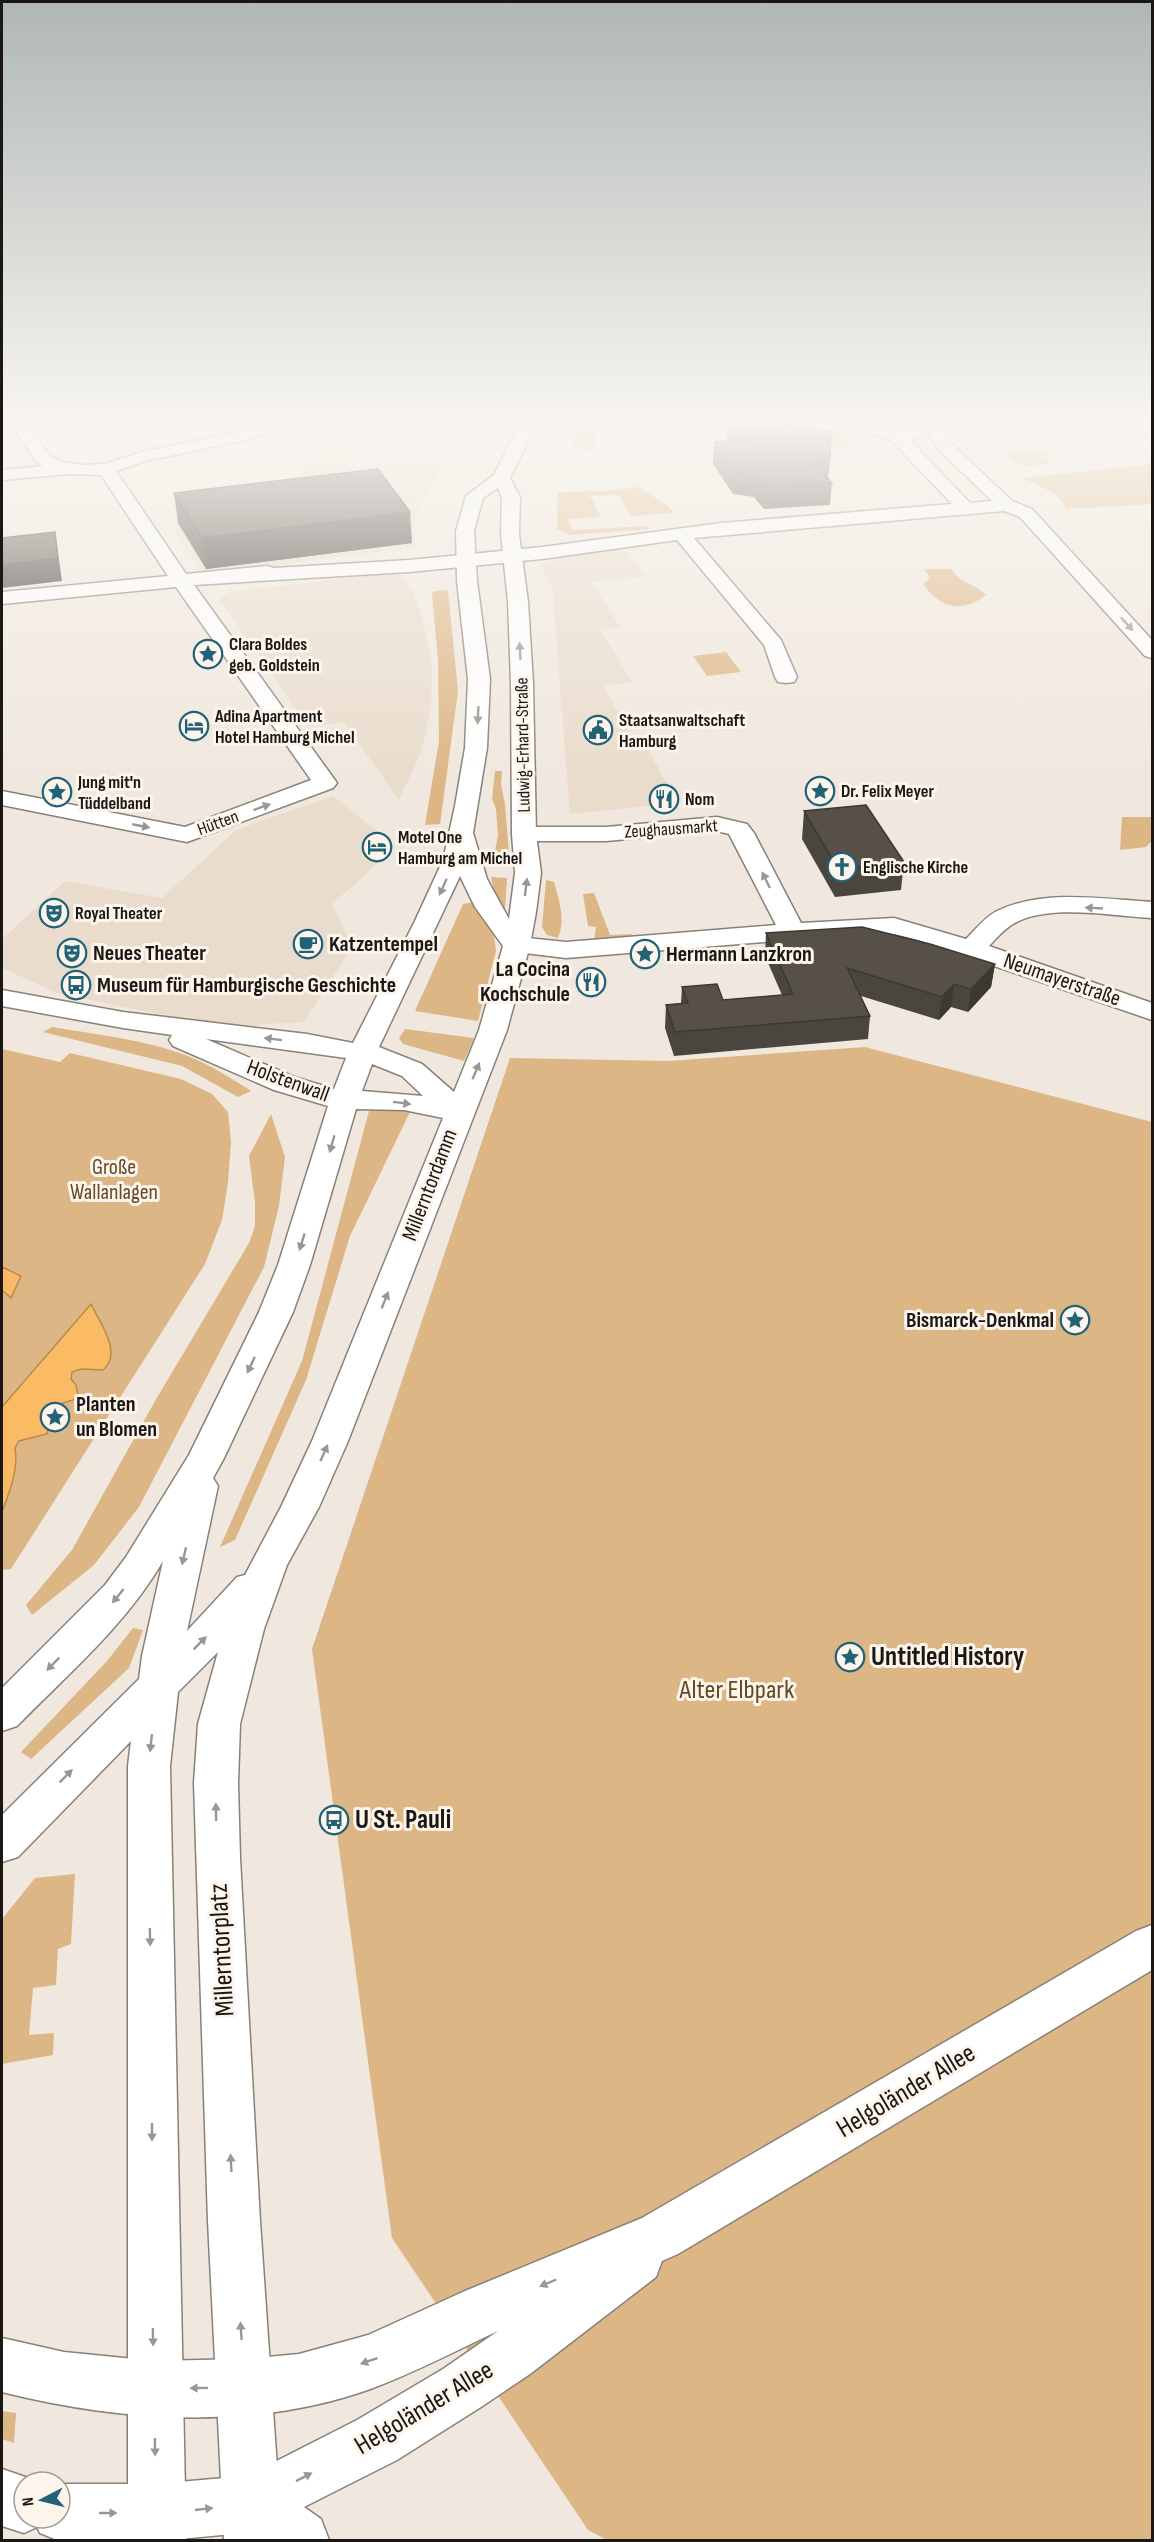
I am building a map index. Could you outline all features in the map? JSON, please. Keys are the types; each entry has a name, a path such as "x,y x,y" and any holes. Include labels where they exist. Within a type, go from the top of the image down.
{"street":[{"path":"154,541 182,582"},
{"name":"Ludwig-Erhard-Straße","path":"362,1053 428,921 454,860 461,831 476,748 479,679 465,555 466,541"},
{"name":"Ludwig-Erhard-Straße","path":"459,1112 493,1030 517,945 528,873 524,834 522,683 518,602 511,541"},
{"path":"2,598 245,576 409,566 465,555 611,541"},
{"path":"687,541 774,644 786,677"},
{"path":"1051,541 1152,652"},
{"name":"Hütten","path":"2,798 187,835 325,783 182,582"},
{"name":"Zeughausmarkt","path":"524,834 598,834 717,824 734,827 745,838 792,932"},
{"path":"461,831 466,861 480,894 491,915 517,945 566,950 894,926 972,948 1005,918 1029,910 1058,906 1152,910"},
{"name":"Neumayerstraße","path":"972,948 1152,1012"},
{"name":"Holstenwall","path":"2,998 123,1020 307,1043 362,1053"},
{"name":"Holstenwall","path":"123,1020 211,1049 258,1073 307,1091 344,1101 399,1101 459,1112"},
{"path":"2,1714 119,1596 140,1567 206,1458 276,1312 294,1265 344,1101 362,1053"},
{"name":"Millerntordamm","path":"268,1565 300,1507 330,1441 459,1112 412,1070 362,1053"},
{"path":"72,2515 157,2527 149,1766 159,1685 174,1600 206,1458"},
{"path":"2,1843 231,1612 268,1565"},
{"name":"Millerntorplatz","path":"252,2522 234,2221 216,1783 219,1724 232,1667 268,1565"},
{"name":"Helgoländer Allee","path":"154,2389 245,2387 299,2381 372,2361 484,2310 660,2236 1152,1946"},
{"name":"Helgoländer Allee","path":"157,2527 252,2522 511,2355 618,2273 660,2236"},
{"path":"2,2365 63,2379 154,2389"},
{"path":"252,2522 300,2541"}],"shaded area":[{"path":"181,541 415,541 415,545 408,548 202,574"},
{"path":"624,546 645,577 592,582 620,627 600,629 632,682 603,686 640,751 648,750 678,803 570,814 552,585 539,565 556,559"},
{"path":"399,572 410,587 421,613 431,656 432,674 430,713 421,752 399,800 344,722 309,727 219,599 229,592"},
{"path":"333,796 395,846 332,903 352,947 304,1022 265,1024 235,1030 57,993 2,968 2,939 65,881 162,898 236,830"},
{"path":"2,1267 21,1276 11,1298 2,1290"},
{"path":"91,1304 108,1338 111,1355 109,1363 103,1370 81,1369 72,1372 71,1379 76,1385 78,1395 76,1399 47,1408 50,1419 47,1434 19,1441 15,1448 16,1464 13,1481 2,1512 2,1407"}],"green space":[{"path":"925,569 951,569 959,578 986,595 968,605 952,606 944,603 923,584 930,578"},
{"path":"448,590 458,691 440,824 425,825 439,741 438,661 432,593"},
{"path":"726,652 741,672 707,676 693,656"},
{"path":"495,771 502,771 501,784 510,866 492,864 498,836 496,809 492,799"},
{"path":"1122,817 1152,817 1152,841 1146,847 1120,850"},
{"path":"491,877 507,878 505,910 498,913"},
{"path":"546,880 554,882 560,903 562,917 558,938 547,935 542,927"},
{"path":"594,893 610,935 632,934 629,937 594,940 596,927 588,926 583,894"},
{"path":"474,902 494,935 496,951 478,1021 415,1011 463,904"},
{"path":"52,1027 125,1039 178,1052 210,1066 251,1091 238,1097 182,1066 43,1032"},
{"path":"405,1029 474,1038 464,1061 403,1044 399,1038"},
{"name":"Alter Elbpark","path":"865,1047 1152,1122 1152,2540 607,2540 588,2530 392,2238 312,1649 510,1058 668,1061"},
{"name":"Planten un Blomen","path":"2,1049 60,1062 70,1053 181,1079 212,1094 228,1112 231,1142 222,1220 205,1264 11,1569 2,1570"},
{"path":"402,1110 410,1112 350,1236 306,1380 235,1540 220,1547 302,1361 369,1111"},
{"path":"271,1114 285,1157 279,1206 264,1267 139,1507 94,1565 32,1615 26,1605 72,1550 155,1401 249,1243 255,1226 255,1203 249,1156"},
{"path":"133,1628 143,1630 129,1668 31,1759 21,1752 107,1661"},
{"path":"75,1874 71,1944 58,1949 56,1985 33,1988 29,2035 54,2033 53,2055 2,2064 2,1919 35,1878"},
{"path":"2,2411 16,2413 14,2443 2,2439"}],"building":[{"path":"2,541 56,541 58,558 2,565"},
{"path":"866,805 904,862 838,869 804,811"},
{"path":"862,927 930,944 995,964 971,989 954,984 942,997 847,968 870,1016 675,1032 666,1005 688,1003 682,987 717,984 723,1000 793,994 766,933"}],"place":[{"name":"Clara Boldes geb. Goldstein","path":"208,654"},
{"name":"Adina Apartment Hotel Hamburg Michel","path":"194,726"},
{"name":"Staatsanwaltschaft Hamburg","path":"598,730"},
{"name":"Dr. Felix Meyer","path":"820,791"},
{"name":"Jung mit'n Tüddelband","path":"57,792"},
{"name":"Nom","path":"664,799"},
{"name":"Motel One Hamburg am Michel","path":"377,847"},
{"name":"Englische Kirche","path":"842,867"},
{"name":"Royal Theater","path":"54,913"},
{"name":"Katzentempel","path":"308,944"},
{"name":"Neues Theater","path":"72,953"},
{"name":"Hermann Lanzkron","path":"645,954"},
{"name":"La Cocina Kochschule","path":"591,982"},
{"name":"Museum für Hamburgische Geschichte","path":"76,985"},
{"name":"Bismarck-Denkmal","path":"1075,1320"},
{"name":"Planten un Blomen","path":"55,1417"},
{"name":"Untitled History","path":"850,1657"},
{"name":"U St. Pauli","path":"334,1820"}],"park label":[{"name":"Große Wallanlagen","path":"114,1180"}]}
